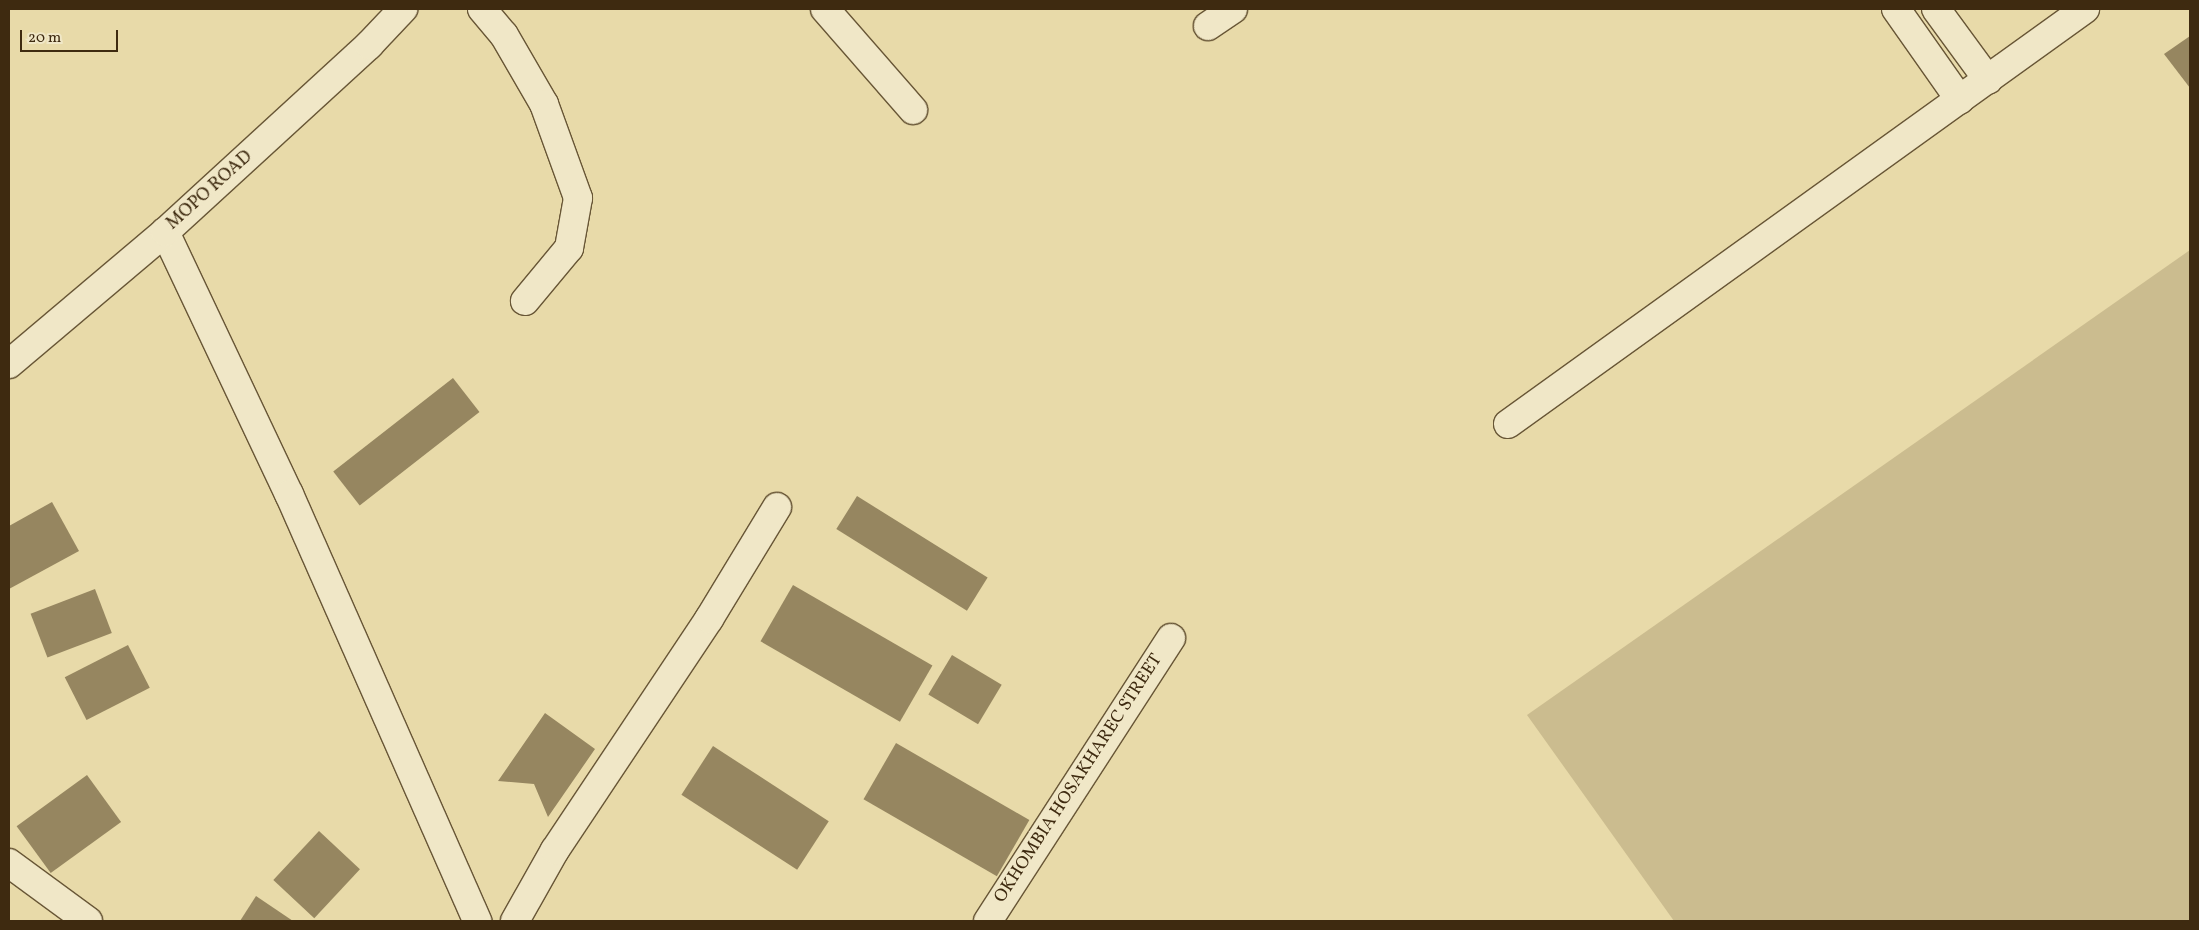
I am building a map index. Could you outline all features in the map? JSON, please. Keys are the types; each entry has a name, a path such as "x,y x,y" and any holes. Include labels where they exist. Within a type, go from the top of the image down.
{"street":[{"name":"MOPO ROAD","path":"9,364 166,232 369,45 403,9"},
{"path":"482,9 504,35 544,104 578,198 569,248 525,301"},
{"path":"825,9 913,110"},
{"path":"1208,26 1232,9"},
{"path":"1896,9 1960,100"},
{"path":"1936,9 1988,80"},
{"path":"1508,424 2085,9"},
{"path":"166,232 289,494 477,921"},
{"path":"515,921 555,850 709,619 777,507"},
{"name":"OKHOMBIA HOSAKHAREC STREET","path":"988,921 1171,638"},
{"path":"9,863 88,921"}],"shaded area":[{"path":"2190,250 2190,921 1674,921 1527,715"}],"building":[{"path":"2190,36 2190,88 2164,54"},
{"path":"453,378 479,412 360,505 333,472"},
{"path":"857,496 988,578 967,611 836,529"},
{"path":"52,502 79,551 9,589 9,526"},
{"path":"793,585 932,666 900,722 760,641"},
{"path":"95,589 112,633 47,658 31,614"},
{"path":"128,645 150,688 87,720 65,677"},
{"path":"952,655 1002,685 978,724 928,694"},
{"path":"545,713 595,749 548,817 534,784 498,781"},
{"path":"896,743 1029,820 997,876 864,799"},
{"path":"713,746 829,821 797,870 681,795"},
{"path":"87,775 121,822 51,873 17,826"},
{"path":"319,831 360,869 314,918 273,880"},
{"path":"256,896 293,921 240,921"}]}
